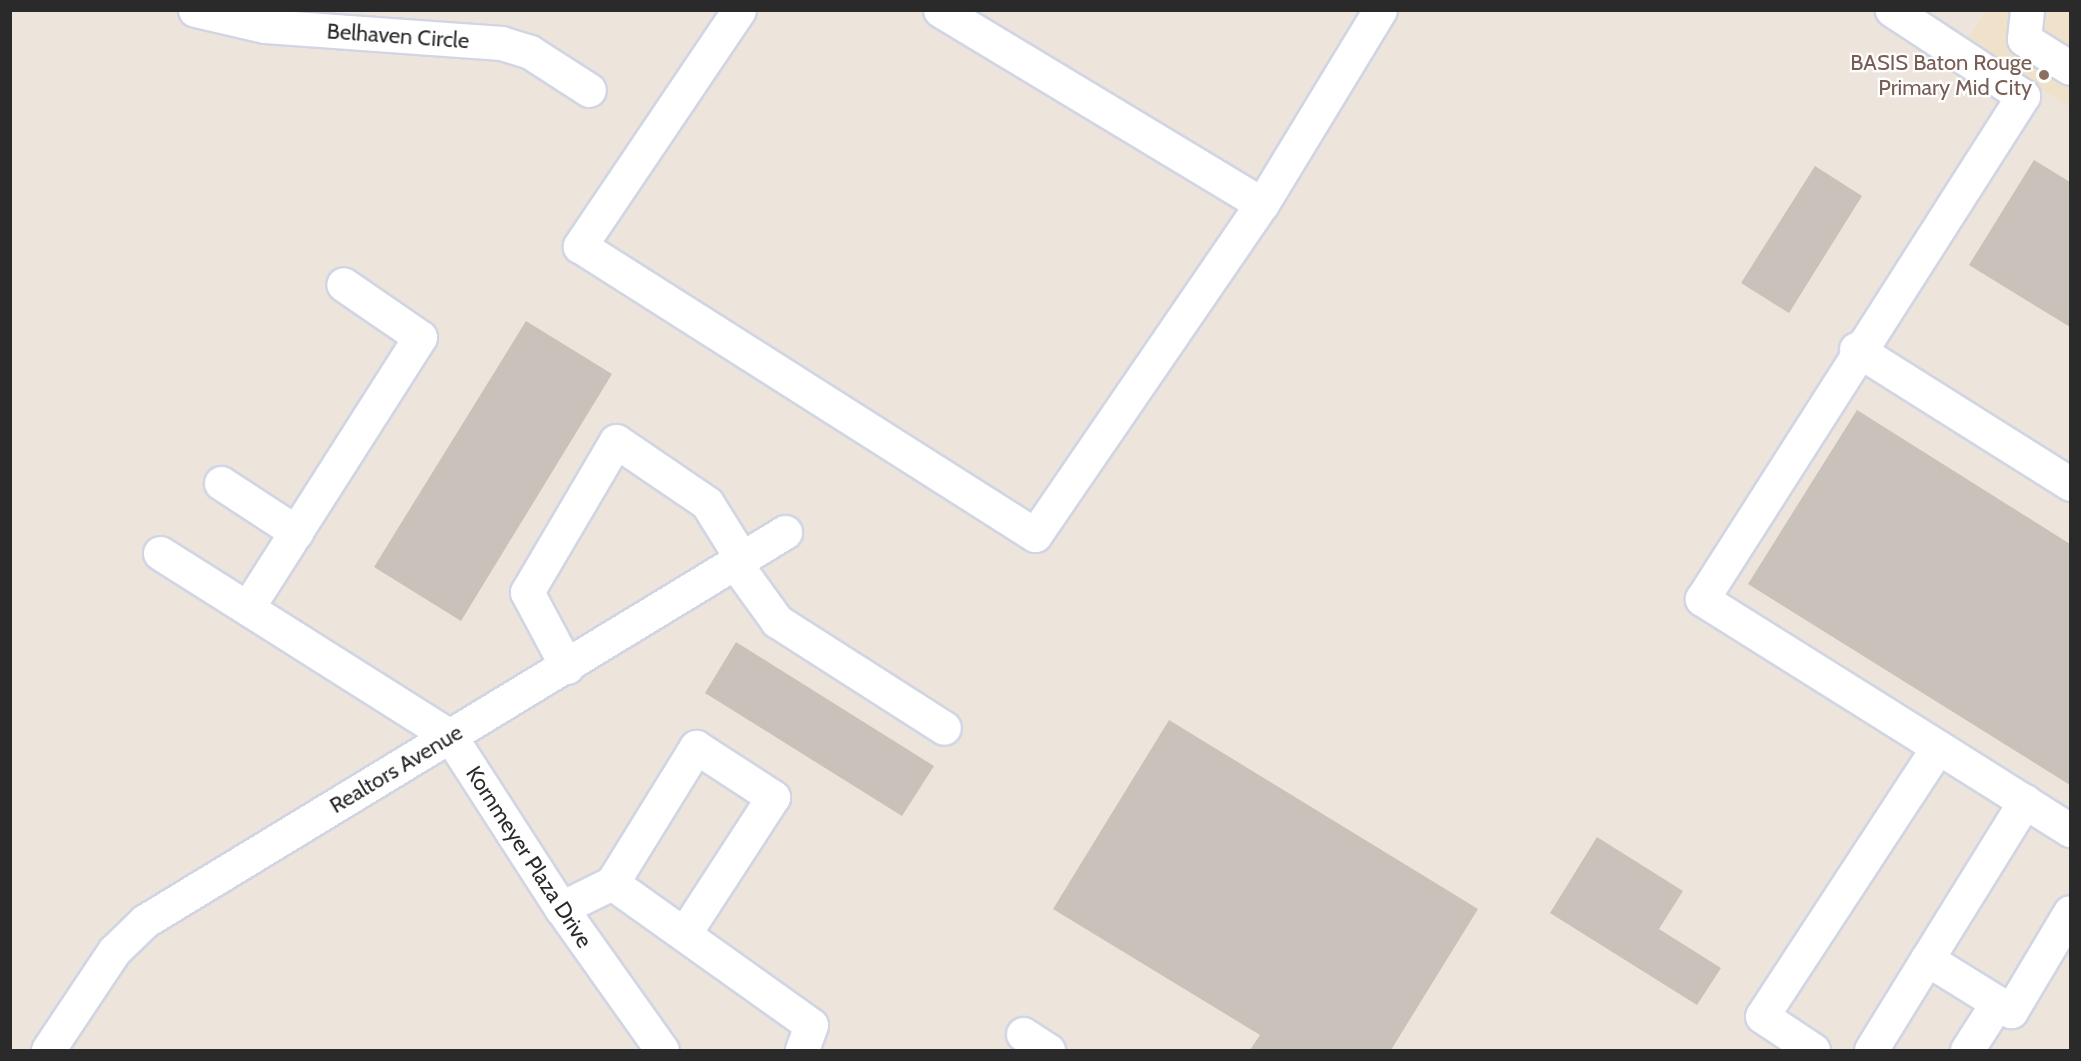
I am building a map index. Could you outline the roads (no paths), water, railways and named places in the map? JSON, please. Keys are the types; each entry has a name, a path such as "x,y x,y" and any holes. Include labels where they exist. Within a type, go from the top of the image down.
{"street":[{"name":"Belhaven Circle","path":"195,10 266,26 501,43 530,52 589,90"},
{"path":"739,10 580,246 1035,535 1262,204 1380,10"},
{"path":"940,10 1262,204"},
{"path":"1892,10 2022,96 1856,349 1702,599 2070,830"},
{"path":"2027,10 2024,39 2070,68"},
{"path":"248,607 420,337 343,284"},
{"path":"1856,349 2070,484"},
{"path":"567,667 527,592 616,441 707,503 739,561 777,621 944,728"},
{"path":"221,483 296,531"},
{"name":"Realtors Avenue","path":"48,1050 114,951 145,921 567,667 785,531"},
{"name":"Kornmeyer Plaza Drive","path":"160,552 450,736 561,908 662,1050"},
{"path":"561,908 612,883 696,747 773,796 684,934"},
{"path":"1813,1050 1762,1016 1938,747"},
{"path":"1871,1050 2025,801"},
{"path":"612,883 811,1025 802,1050"},
{"path":"1927,959 2011,1011 2070,912"},
{"path":"1967,1050 1997,1003"}],"place":[{"name":"BASIS Baton Rouge Primary Mid City","path":"2044,75"}]}
